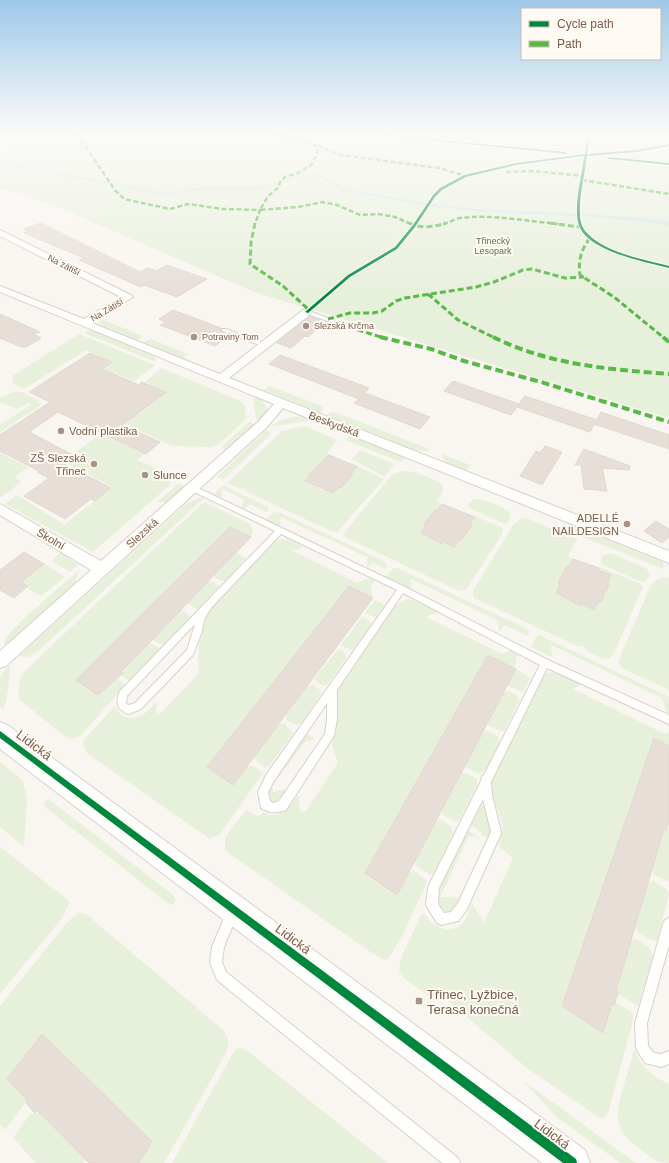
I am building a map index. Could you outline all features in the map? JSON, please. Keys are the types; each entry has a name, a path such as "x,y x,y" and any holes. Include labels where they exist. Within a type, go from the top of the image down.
{"street":[{"name":"Na zátiší","path":"0,233 128,298"},
{"name":"Beskydská","path":"0,289 281,403 669,557"},
{"name":"Na Zátiší","path":"85,323 128,298"},
{"path":"222,379 307,312"},
{"name":"Slezská","path":"0,661 263,424 281,403"},
{"name":"Školní","path":"0,509 102,569"},
{"name":"Lidická","path":"0,734 572,1163"}],"lane":[{"path":"307,312 350,327"},
{"path":"224,330 264,346"},
{"path":"192,488 402,589 545,662 669,720"},
{"path":"207,607 201,617 197,634 190,652 138,706 129,710 122,706 121,700 123,694 280,530"},
{"path":"332,689 332,719 329,736 282,806 272,808 265,804 263,792 270,778 332,689 402,589"},
{"path":"486,779 487,795 496,832 462,907 454,917 441,919 432,905 434,887 486,779 545,662"},
{"path":"234,909 218,947 216,962 221,976 453,1163"},
{"path":"669,924 641,1024 642,1048 650,1058 661,1061 669,1057"}],"green space":[{"name":"Třinecký Lesopark","path":"669,188 669,418 254,292 60,208 16,192 0,189"},
{"path":"99,318 143,336 138,340 100,324"},
{"path":"91,330 152,355 155,357 156,362 84,333"},
{"path":"79,334 155,365 133,382 132,380 102,368 111,361 86,350 24,389 12,383 14,375"},
{"path":"151,339 189,354 183,358 144,342"},
{"path":"161,368 238,400 245,406 246,419 218,445 210,447 172,446 122,423 165,391 145,382"},
{"path":"269,386 321,406 323,408 321,413 264,390"},
{"path":"16,391 24,393 39,401 37,402 41,405 0,432 0,425 31,405 28,403 17,409 0,402 0,398"},
{"path":"256,397 262,400 267,409 267,413 260,421 256,418 253,399"},
{"path":"331,412 432,450 414,450 327,415"},
{"path":"293,417 304,417 313,420 277,426 272,425 281,420"},
{"path":"249,422 256,425 228,450 221,447"},
{"path":"305,426 337,440 327,453 329,455 309,473 311,474 305,481 322,490 324,489 333,493 353,474 351,473 357,467 348,463 350,462 384,479 337,532 331,531 245,491 246,489 241,489 227,483 282,431"},
{"path":"266,430 270,432 270,435 224,479 217,477"},
{"path":"102,433 144,454 137,460 162,471 172,479 169,486 93,552 5,504 17,495 65,525 112,487 63,461"},
{"path":"352,433 404,457 401,462 345,440"},
{"path":"360,450 394,464 385,477 352,459"},
{"path":"0,453 28,467 15,477 21,482 0,498"},
{"path":"442,454 470,465 466,471 455,467 445,461"},
{"path":"402,471 412,472 435,480 443,486 442,493 437,501 442,504 437,511 435,510 421,532 432,537 431,539 454,547 472,525 470,524 475,516 503,528 501,536 465,591 457,590 345,537 344,533 392,475"},
{"path":"179,483 184,486 182,490 168,502 157,502"},
{"path":"223,485 268,507 267,512 250,504 244,509 242,508 244,499 222,489 221,498 214,494"},
{"path":"199,498 204,498 36,653 28,657 19,656 187,503"},
{"path":"473,499 487,501 504,508 511,514 508,522 505,524 471,509 468,504"},
{"path":"204,502 250,524 253,531 251,537 230,527 77,680 116,678 126,685 79,737 71,739 66,737 20,700 19,685 23,674"},
{"path":"274,512 281,513 384,561 387,565 385,569 373,562 367,568 367,557 281,517 280,527 266,519"},
{"path":"522,518 529,519 577,539 568,556 573,559 569,567 567,566 558,583 560,584 556,593 580,606 582,604 594,610 599,601 601,602 609,585 607,583 610,575 598,570 600,567 638,583 643,587 614,653 609,659 601,658 585,650 586,648 580,645 579,647 474,598 473,591 513,525"},
{"path":"572,525 664,563 663,569 568,531"},
{"path":"283,539 292,540 303,547 293,551 357,583 369,578 375,581 371,586 373,598 349,586 207,767 233,785 247,766 249,767 250,765 255,767 262,773 220,834 210,839 88,754 84,748 83,741 114,707 116,707 123,716 134,718 144,714 157,702 156,712 160,714 199,673 198,657 200,639 207,612 270,545"},
{"path":"63,551 69,556 67,558 78,565 70,572 52,561 59,553"},
{"path":"238,553 246,558 225,582 214,577 235,554"},
{"path":"611,553 647,569 650,573 646,581 643,582 637,580 603,565 601,560 602,556"},
{"path":"44,563 65,577 41,596 28,589 29,587 21,582"},
{"path":"393,568 397,568 525,628 529,631 528,636 504,625 500,632 497,620 411,579 411,589 386,577"},
{"path":"80,569 75,585 7,646 4,643 14,628"},
{"path":"662,577 669,578 669,690 624,669 618,662 650,587 653,582"},
{"path":"210,581 219,585 219,587 199,610 187,603"},
{"path":"408,599 438,612 426,617 502,654 513,649 520,651 515,660 516,663 514,668 488,655 365,873 397,895 409,872 411,873 413,870 427,882 402,936 389,958 384,960 234,857 225,850 225,839 246,810 259,817 263,812 275,815 279,814 284,812 291,805 298,795 301,812 306,811 338,763 332,745 336,694 338,687 395,606"},
{"path":"375,600 385,605 376,618 365,613"},
{"path":"182,610 192,618 166,644 161,645 153,640 153,638 179,611"},
{"path":"362,617 372,624 354,649 350,650 341,645"},
{"path":"539,635 669,697 669,714 667,713 662,698 551,645 552,657 531,647 536,637"},
{"path":"150,643 159,648 158,652 132,680 130,681 120,675 147,644"},
{"path":"341,650 346,654 346,658 328,684 319,684 315,678 337,651"},
{"path":"9,665 8,688 3,710 0,707 0,677"},
{"path":"516,669 530,678 523,692 508,686"},
{"path":"557,672 583,683 573,689 665,734 669,732 669,746 654,738 562,1005 603,1033 612,1004 614,1005 615,1002 633,1013 633,1021 608,1113 603,1118 598,1117 527,1068 440,994 436,1001 405,979 399,972 401,958 422,913 436,926 444,929 453,929 463,923 472,903 484,923 513,858 499,846 503,827 492,792 492,780 542,679 547,673"},
{"path":"312,684 320,690 321,694 301,723 296,725 286,720 286,715 308,686 309,687"},
{"path":"509,691 518,696 519,701 504,731 500,731 487,723 504,692"},
{"path":"284,723 293,733 269,766 264,767 253,758 278,725"},
{"path":"486,730 498,736 499,742 488,765 479,774 465,765 483,731 485,732"},
{"path":"306,733 315,739 305,742 272,786 273,792 288,788 275,803 268,801 265,791"},
{"path":"0,762 23,781 27,799 24,847 0,827"},
{"path":"464,772 477,779 477,785 460,819 456,822 442,814 443,812 441,811 461,774"},
{"path":"47,800 51,801 172,894 176,899 173,905 168,903 45,807 44,804"},
{"path":"480,805 485,806 491,826 489,837 481,836 482,833 471,825"},
{"path":"439,819 451,826 453,833 435,871 431,875 415,865 415,862 436,821 438,822"},
{"path":"667,828 669,829 669,882 653,874 654,872 652,871 664,829 666,830"},
{"path":"468,830 478,837 469,836 440,897 460,898 456,909 450,915 439,912 435,898"},
{"path":"0,847 67,899 69,903 62,918 0,994"},
{"path":"652,880 665,888 669,894 657,940 649,939 636,932 637,929 635,928 649,882 651,883"},
{"path":"78,913 86,914 222,1029 227,1036 228,1048 225,1055 164,1163 139,1163 152,1140 42,1034 7,1079 27,1100 5,1130 0,1124 0,1006 66,924"},
{"path":"634,938 649,947 653,956 638,1006 617,994 616,991 631,940 633,941"},
{"path":"240,1048 245,1049 388,1163 172,1163 232,1055"},
{"path":"634,1049 643,1066 652,1074 669,1084 669,1163 657,1161 631,1142 621,1129 618,1122 618,1107"},
{"path":"522,1080 636,1163 621,1163 558,1118"},
{"path":"37,1110 85,1160 84,1163 36,1163 13,1138 30,1114 35,1113"}],"building":[{"path":"41,223 140,272 148,268 156,271 167,265 207,279 177,297 144,285 141,287 79,260 84,258 24,233 28,231 23,229"},
{"path":"173,310 221,328 221,332 229,335 215,346 160,325 166,322 159,319"},
{"path":"0,314 40,332 33,334 41,338 26,347 21,347 0,338"},
{"path":"310,316 323,321 319,324 321,325 308,337 305,336 291,348 277,343"},
{"path":"90,353 112,362 102,369 139,385 142,382 166,392 122,425 160,442 146,454 58,412 29,432 73,455 62,463 111,488 95,501 91,499 65,519 24,496 49,478 37,472 39,471 0,451 0,435 50,402 29,392"},
{"path":"280,355 369,388 365,393 430,417 420,429 354,403 359,399 269,364"},
{"path":"453,381 519,404 525,396 597,420 601,412 669,435 669,449 594,424 590,432 517,407 511,415 444,391"},
{"path":"545,446 562,452 542,485 520,476 536,451 540,453"},
{"path":"584,449 630,466 629,470 602,468 607,491 584,489 581,465 575,465"},
{"path":"329,455 357,467 341,488 339,487 333,493 305,481 311,474 309,474"},
{"path":"442,504 475,517 470,524 472,525 454,547 443,542 442,544 421,533 426,525 424,524"},
{"path":"656,521 669,529 669,537 662,543 644,531"},
{"path":"230,527 251,537 121,672 123,673 98,695 76,680"},
{"path":"24,552 44,564 21,582 28,586 14,598 0,590 0,570"},
{"path":"573,559 599,568 598,570 611,575 607,583 609,584 601,602 599,601 594,610 582,604 581,606 556,593 560,584 558,583 567,566 569,567"},
{"path":"349,586 373,598 233,785 207,767"},
{"path":"488,655 516,669 397,895 365,873"},
{"path":"654,738 669,746 669,821 667,830 664,829 616,991 618,992 614,1006 612,1004 603,1033 562,1006"},
{"path":"42,1034 152,1141 139,1163 89,1163 37,1110 35,1113 26,1103 27,1100 7,1079"}],"waterway":[{"path":"135,188 165,194 196,189 256,188"},
{"path":"340,188 459,209 621,218 669,224 666,223"}],"marked path":[{"path":"114,188 124,199 170,209 188,204 223,209 260,210 252,236 250,264 283,286 309,310"},
{"path":"277,188 268,196 260,210 298,207 323,202 337,205 360,215 379,214 395,217 414,226 431,227 445,224 458,218 478,217 503,218 580,227"},
{"path":"642,188 669,194"},
{"path":"590,238 582,249 579,267 580,275 614,297 669,342"},
{"path":"328,319 350,313 373,313 382,311 396,301 405,298 476,287 494,282 523,270 532,269 565,278 584,277"},
{"path":"428,294 458,320 514,347 560,361 604,369 669,374"},
{"path":"349,327 394,341 431,349 464,361 541,382 669,422"}],"cycle path":[{"path":"307,312 349,276 396,248 414,226 434,196 442,188"},
{"path":"581,188 578,214 580,225 585,233 594,241 619,253 669,267"},
{"path":"0,734 572,1163"}],"place":[{"name":"Slezská Krčma","path":"306,326"},
{"name":"Potraviny Tom","path":"194,337"},
{"name":"Vodní plastika","path":"61,431"},
{"name":"ZŠ Slezská Třinec","path":"94,464"},
{"name":"Slunce","path":"145,475"},
{"name":"ADELLÉ NAILDESIGN","path":"627,524"},
{"name":"Třinec, Lyžbice, Terasa konečná","path":"419,1001"}]}
